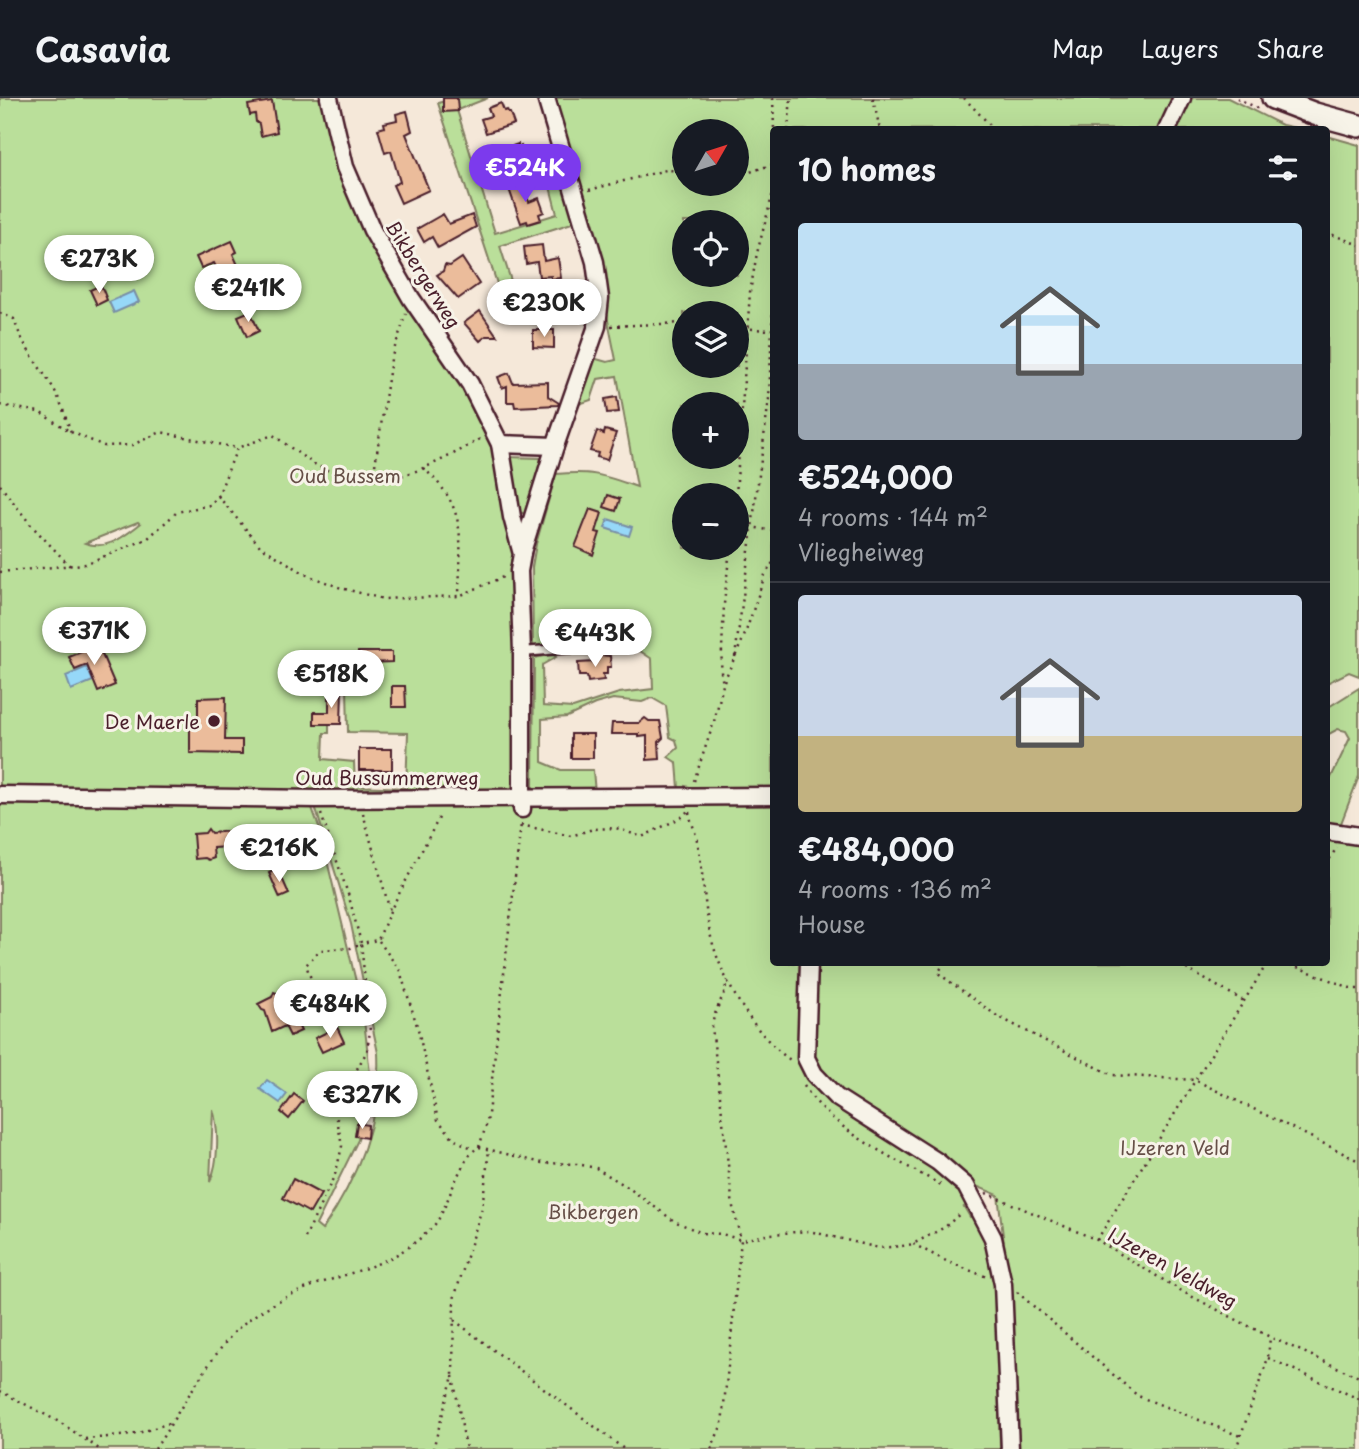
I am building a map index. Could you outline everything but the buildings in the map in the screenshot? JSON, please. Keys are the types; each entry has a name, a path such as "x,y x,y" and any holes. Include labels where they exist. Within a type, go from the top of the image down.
{"main road":[{"path":"1273,98 1315,114 1359,126"}],"street":[{"name":"Bikbergerweg","path":"328,98 351,180 372,230 411,298 470,384 497,437 522,554 519,571 522,810"},
{"path":"522,554 555,446 597,326 600,298 595,262 546,98"},
{"path":"1169,126 1182,98"},
{"path":"497,437 555,446"},
{"name":"Oud Bussummerweg","path":"0,795 450,798 522,810 689,798 770,796"},
{"path":"1330,832 1359,836"},
{"path":"809,966 806,1058 814,1074 836,1097 938,1162 966,1186 993,1238 1003,1283 1010,1449"}],"lane":[{"path":"522,652 598,646"}],"path":[{"path":"773,98 774,126"},
{"path":"788,126 791,98"},
{"path":"873,98 879,126"},
{"path":"964,98 991,126"},
{"path":"749,172 770,165"},
{"path":"575,194 672,170"},
{"path":"749,310 757,253 770,205"},
{"path":"1330,234 1359,245"},
{"path":"373,479 391,359 411,298"},
{"path":"0,313 14,318 20,337 32,359 54,388 71,432"},
{"path":"597,326 672,323"},
{"path":"749,329 770,330"},
{"path":"737,483 744,378"},
{"path":"735,657 770,382"},
{"path":"0,405 38,412 71,432 104,446 132,445 161,432 237,448 273,435 326,470 387,480 497,437"},
{"path":"0,572 85,564 147,539 177,512 210,505 218,496 237,448"},
{"path":"423,468 440,482 461,528 459,596"},
{"path":"0,485 31,525 70,566"},
{"path":"218,496 260,546 307,575 341,588 383,599 459,596 519,571"},
{"path":"751,527 770,530"},
{"path":"723,682 721,672 724,604 729,560"},
{"path":"689,798 714,722 723,682 744,637 770,567"},
{"path":"379,940 390,911 450,798"},
{"path":"305,1238 328,1193 339,1159 342,1146 337,1119 338,1103 368,1051 370,1031 360,943 349,897 316,799"},
{"path":"359,799 390,911"},
{"path":"479,1147 487,1123 522,810 571,836 593,829 617,828 642,837 680,818 689,810 708,903 709,926 714,948 727,980 757,1029 793,1062 796,1070"},
{"path":"1330,858 1339,843"},
{"path":"326,1020 306,965 320,950 351,948 360,943 379,940"},
{"path":"379,940 400,971 418,1029 438,1120 455,1140 474,1149"},
{"path":"942,966 938,973 997,1016 1112,1075 1195,1080 1359,1161"},
{"path":"1181,966 1244,1001"},
{"path":"1097,1240 1266,966"},
{"path":"1294,966 1359,989"},
{"path":"710,1449 722,1424 741,1240 733,1207 712,1027 713,1011 725,995 727,980"},
{"path":"799,1078 814,1101 864,1141 942,1185"},
{"path":"155,1449 237,1328 313,1286 371,1268 423,1236 437,1222 474,1149 479,1147 542,1163 578,1164 596,1168 674,1221 702,1233 722,1234 741,1240 809,1231 878,1248 913,1244 945,1227 975,1204"},
{"path":"466,1449 453,1376 454,1299 482,1208 489,1150"},
{"name":"IJzeren Veldweg","path":"975,1204 985,1193 1097,1240 1185,1293 1270,1337 1359,1377"},
{"path":"913,1244 948,1262 1013,1288 1138,1396 1240,1436"},
{"path":"454,1320 624,1449"},
{"path":"1236,1449 1269,1358 1270,1337"},
{"path":"1269,1358 1359,1399"},
{"path":"433,1449 453,1376"},
{"path":"0,1391 61,1423 99,1449"},
{"path":"85,1439 132,1435 173,1422"}],"green space":[{"path":"0,98 325,98 356,213 451,364 495,450 508,535 515,556 511,560 518,685 513,790 469,791 736,804 770,802 770,966 809,966 802,1060 818,1090 866,1126 933,1164 963,1193 970,1204 964,1207 970,1217 975,1215 981,1221 997,1284 1000,1449 0,1449 0,796 307,805 312,808 319,827 363,1011 370,1074 368,1105 358,1140 316,1225 322,1230 347,1189 365,1146 376,1101 378,1053 351,924 310,790 0,789","holes":["138,522 140,524 108,544 85,543","347,687 348,732 408,733 406,788 355,786 354,762 323,759 324,733 329,733 329,688","213,1109 217,1146 210,1182"]},
{"path":"455,98 488,98 457,110 495,233 557,214 543,159 557,154 578,221 500,246 512,284 588,293 589,306 502,299 438,103"},
{"path":"553,98 1175,98 1161,126 770,126 770,790 699,789 685,786 684,790 679,788 677,763 668,757 678,748 676,740 670,737 666,706 652,698 642,702 613,699 567,717 542,719 542,762 561,770 593,770 595,793 533,789 534,658 553,654 556,657 542,665 543,706 573,708 619,693 653,689 652,659 622,639 533,646 532,567 556,474 598,475 637,487 617,376 598,379 591,400 579,404 593,358 607,362 616,360 602,291"},
{"path":"1189,98 1228,98 1287,126 1174,126"},
{"path":"1330,137 1359,145 1359,676 1349,672 1330,682"},
{"path":"506,457 541,458 527,514 518,512"},
{"path":"1359,688 1359,776 1340,826 1330,825 1330,780 1350,738 1346,731 1338,729 1330,733 1330,706"},
{"name":"IJzeren Veld","path":"1330,837 1359,842 1359,1449 1012,1449 1008,1277 998,1195 976,1186 938,1155 838,1092 814,1063 815,966 1330,966"}],"water":[{"path":"134,291 139,302 114,313 109,302"},
{"path":"608,519 632,527 629,536 605,528"},
{"path":"87,667 93,681 71,690 66,676"},
{"path":"267,1080 287,1094 280,1103 260,1089"}],"place":[{"name":"De Maerle","path":"214,721"}],"park label":[{"name":"Oud Bussem","path":"345,475"},
{"name":"Bikbergen","path":"593,1211"}]}
